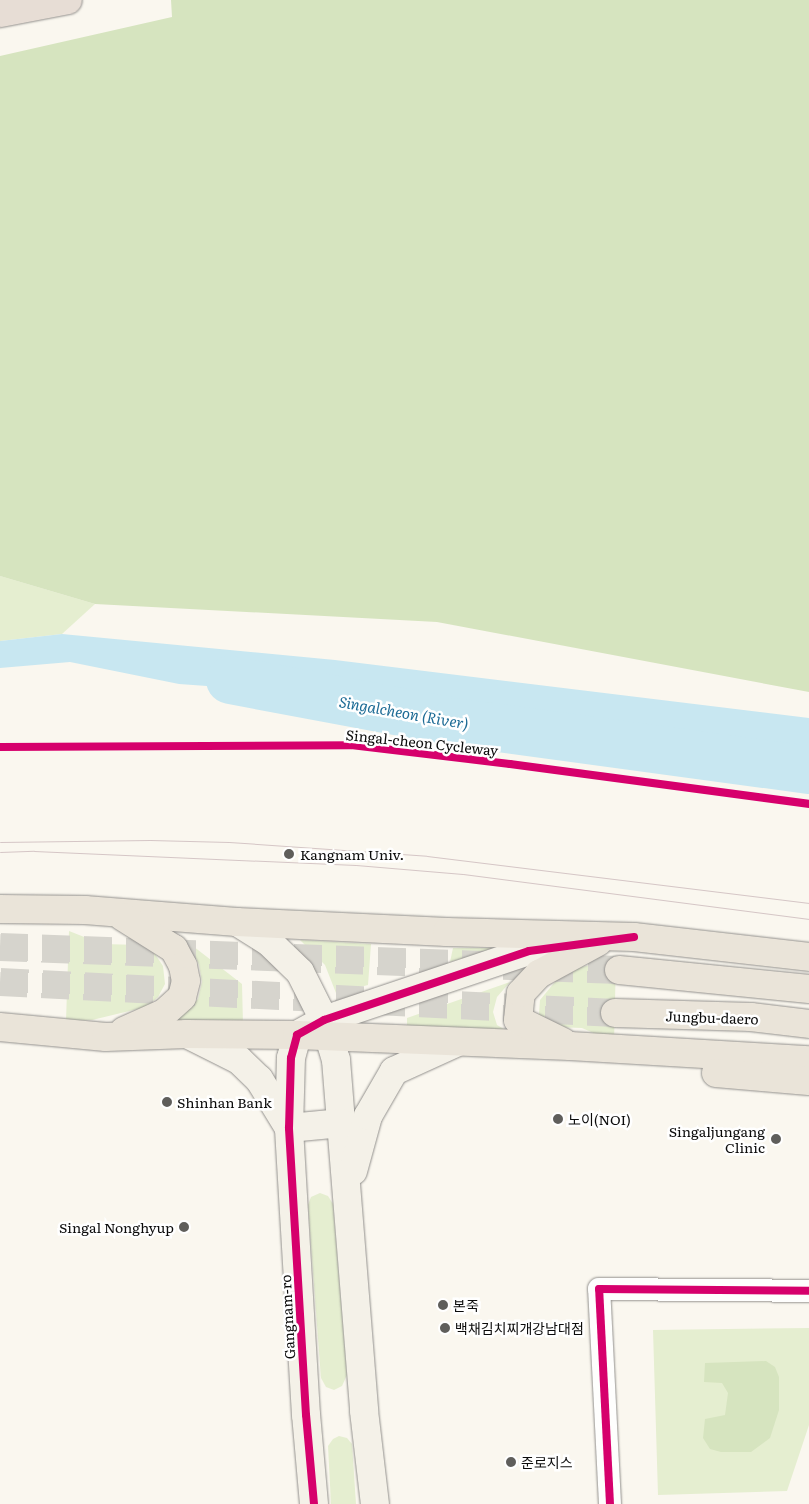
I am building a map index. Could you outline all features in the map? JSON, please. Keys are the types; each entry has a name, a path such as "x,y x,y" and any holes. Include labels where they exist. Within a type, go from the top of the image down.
{"highway":[{"path":"0,13 68,0"}],"main road":[{"path":"0,908 85,910 237,922 447,932 634,936 809,957"},
{"path":"106,1037 139,1025 164,1013 182,997 186,981 183,966 174,949 117,913"},
{"path":"598,942 538,974 521,993 518,1020 605,1064 809,1081"},
{"path":"619,970 809,990"},
{"name":"Jungbu-daero","path":"615,1013 750,1017 809,1024"},
{"path":"0,1027 106,1037 187,1034 297,1035 327,1029 458,1042 570,1046 809,1060"}],"street":[{"path":"237,922 269,942 300,972 327,1029 336,1060 348,1189 364,1411 375,1504"},
{"path":"327,1029 528,951 634,936"},
{"path":"187,1034 239,1060 259,1079 288,1128 342,1123"},
{"name":"Gangnam-ro","path":"297,1035 291,1058 288,1128 306,1415 314,1504"},
{"path":"348,1189 368,1116 394,1071 458,1042"},
{"path":"610,1504 599,1289 809,1290"}],"green space":[{"path":"171,0 809,0 809,692 437,622 95,604 0,576 0,56 172,17"},
{"path":"0,576 95,604 62,634 0,641"},
{"path":"69,931 102,944 141,945 155,954 163,966 165,984 158,997 146,1007 92,1020 66,1021"},
{"path":"300,940 371,944 368,985 336,993 325,965"},
{"path":"189,943 242,984 243,1024 161,1023 183,1013 198,999 202,982 199,965"},
{"path":"453,948 500,948 450,962"},
{"path":"616,959 614,1042 582,1028 554,1027 545,1023 539,1014 540,1000 564,971"},
{"path":"510,982 497,997 493,1012 497,1025 516,1036 407,1031 407,1018"},
{"path":"320,1193 328,1196 333,1204 347,1375 342,1386 334,1390 326,1387 321,1378 308,1205 311,1197"},
{"path":"809,1328 809,1425 787,1491 658,1495 653,1330"},
{"path":"766,1361 775,1367 779,1377 779,1410 770,1438 751,1452 721,1452 710,1449 703,1438 705,1419 725,1415 728,1393 722,1383 704,1382 705,1363"},
{"path":"339,1436 347,1438 352,1444 356,1504 331,1504 328,1446 333,1439"}],"water":[{"path":"62,634 335,660 809,718 809,756 728,741 333,695 179,684 70,662 0,668 0,641"}],"waterway":[{"name":"Singalcheon (River)","path":"230,680 454,722 809,770"}],"tunnel":[{"path":"0,947 619,970"},
{"path":"0,982 615,1013"}],"tram line":[{"path":"0,842 150,840 229,842 427,856 809,903"},
{"path":"0,852 34,851 356,865 463,874 809,919"}],"cycle path":[{"name":"Singal-cheon Cycleway","path":"0,747 351,745 809,804"},
{"path":"314,1504 306,1415 289,1128 291,1058 297,1035 324,1020 529,951 634,937"},
{"path":"610,1504 599,1289 809,1291"}],"place":[{"name":"Kangnam Univ.","path":"289,854"},
{"name":"Shinhan Bank","path":"167,1102"},
{"name":"노이(NOI)","path":"558,1119"},
{"name":"Singaljungang Clinic","path":"776,1139"},
{"name":"Singal Nonghyup","path":"184,1227"},
{"name":"본죽","path":"443,1305"},
{"name":"백채김치찌개강남대점","path":"445,1328"},
{"name":"준로지스","path":"511,1462"}]}
